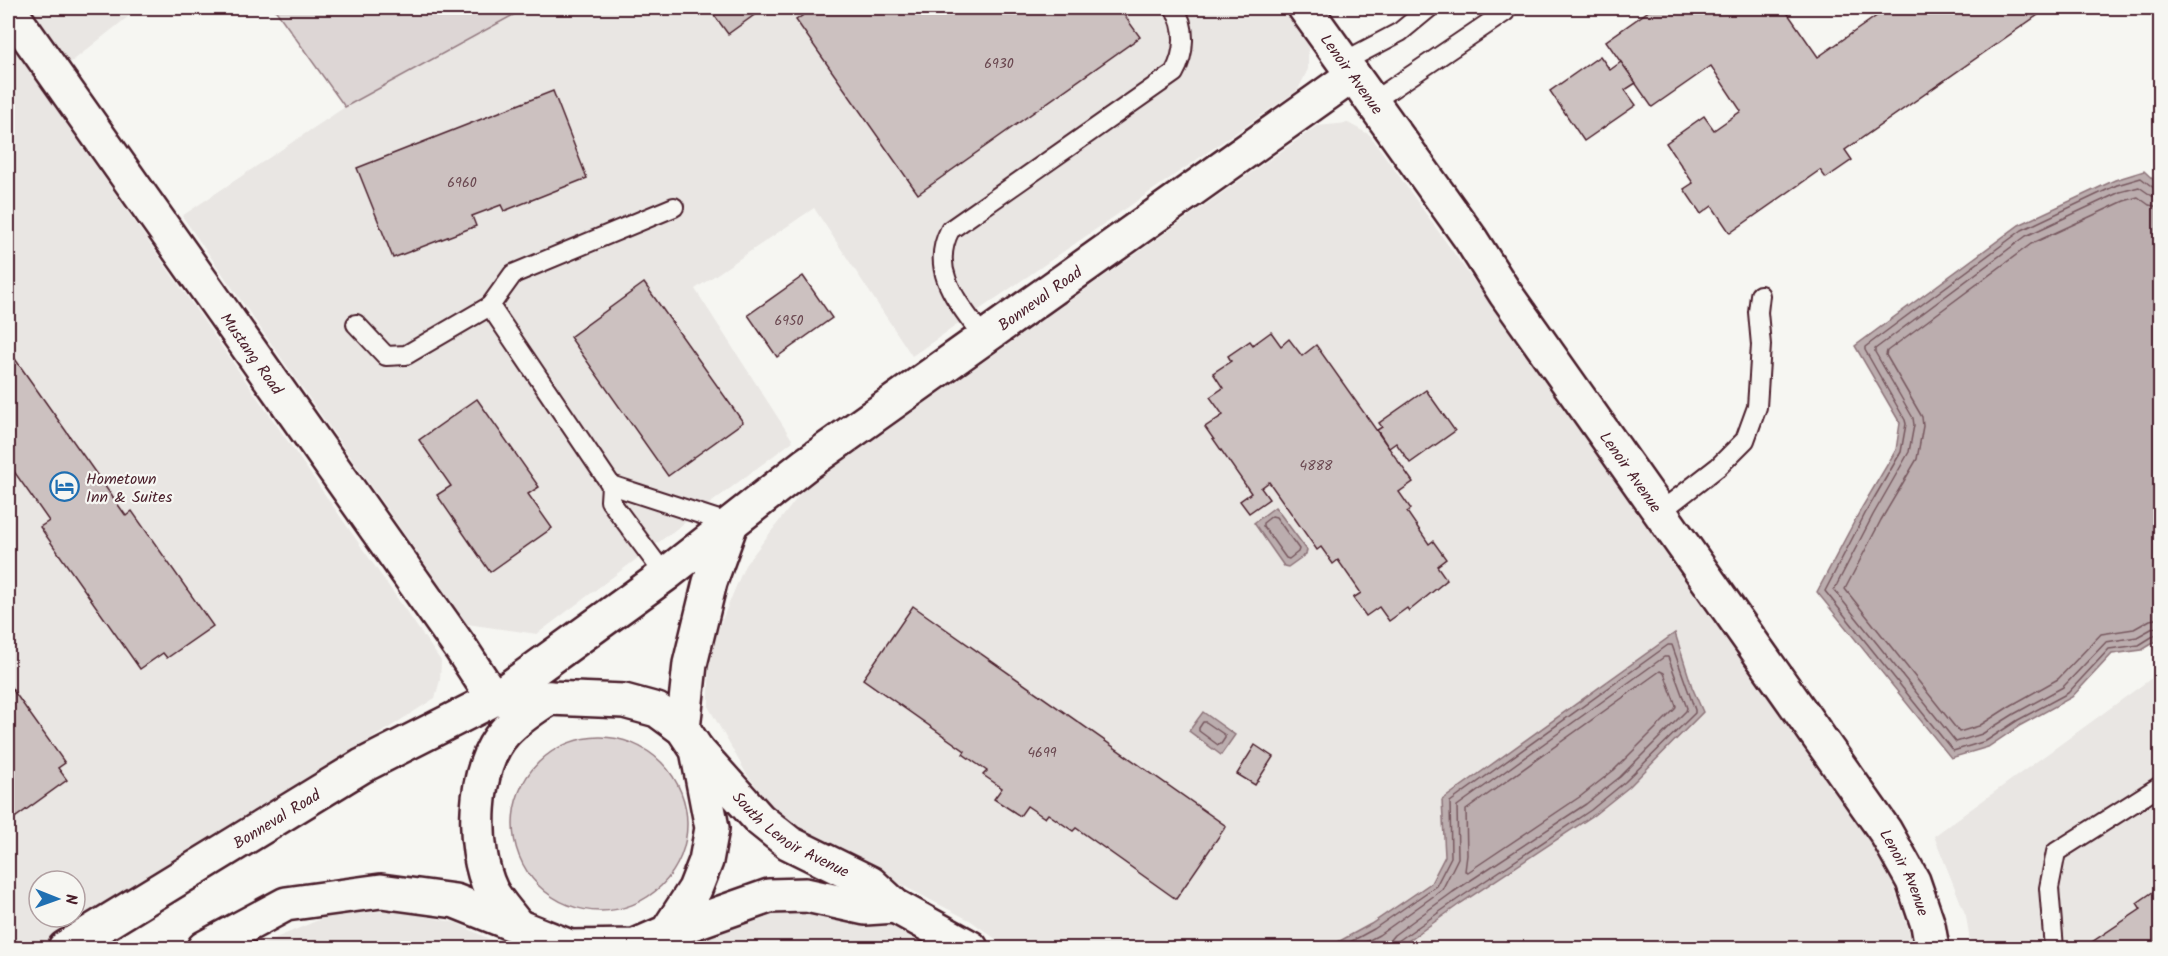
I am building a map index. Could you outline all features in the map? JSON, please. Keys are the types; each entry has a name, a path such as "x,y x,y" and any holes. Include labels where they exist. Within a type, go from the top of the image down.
{"street":[{"name":"Lenoir Avenue","path":"1305,8 1470,238 1506,293 1885,831 1913,881 1928,925 1932,948"},
{"name":"Mustang Road","path":"8,11 449,630 494,699"},
{"name":"Bonneval Road","path":"65,948 362,766 494,699 666,575 805,465 1348,68"},
{"path":"204,948 286,904 381,891 455,901 570,947 635,946 667,932 695,889 706,861 712,828 690,739 690,664 710,582 731,524"},
{"name":"Bonneval Road","path":"494,699 549,698 624,701 657,710 690,739"},
{"path":"516,924 492,891 479,855 478,821 482,783 492,751 505,732 525,714 549,698"},
{"name":"South Lenoir Avenue","path":"690,739 759,819 789,843 870,883 895,906 971,948"},
{"name":"South Lenoir Avenue","path":"667,932 770,896 806,895 865,908 895,906"}],"lane":[{"path":"983,337 945,279 942,254 944,241 950,230 1174,73 1180,63 1183,36 1174,8"},
{"path":"1348,68 1400,32 1429,8"},
{"path":"1372,102 1505,12"},
{"path":"356,324 386,356 406,355 490,306 513,274 674,207"},
{"path":"1660,512 1718,466 1745,440 1757,407 1761,345 1758,312 1760,295"},
{"path":"490,306 610,485 610,501 666,575"},
{"path":"610,485 731,524"},
{"path":"2054,948 2049,888 2056,852 2160,786"}],"shaded area":[{"path":"24,8 139,8 65,67"},
{"path":"274,8 526,8 345,107"},
{"path":"526,8 1281,8 1308,45 1308,69 1298,90 912,356 814,208 695,289 793,441 537,634 467,624 182,216 345,107"},
{"path":"8,40 441,661 440,680 435,698 87,922 87,869 27,869 27,929 76,929 47,948 8,948"},
{"path":"1348,123 1370,135 1884,859 1915,948 1008,948 971,921 784,824 746,773 709,708 709,651 745,565 805,488 1317,126"},
{"path":"2160,672 2160,948 1971,948 1966,916 1934,836"},
{"path":"600,737 633,744 648,752 661,763 672,776 680,791 687,824 680,857 672,872 661,885 648,896 633,904 600,911 567,904 552,896 539,885 528,872 520,857 513,824 520,791 528,776 539,763 552,752 567,744"},
{"path":"780,909 835,914 896,927 942,948 675,948 739,918"},
{"path":"396,910 457,923 507,948 252,948 328,916"}],"water":[{"path":"2144,171 2160,186 2160,639 2142,650 2112,654 2072,697 2021,725 1988,747 1951,758 1817,592 1861,509 1896,450 1900,423 1855,346 2019,225 2115,180"},
{"path":"1275,507 1307,550 1306,554 1288,567 1284,566 1254,523"},
{"path":"1675,633 1692,687 1703,712 1629,787 1594,815 1461,903 1398,948 1327,948 1371,924 1431,883 1445,856 1442,800"},
{"path":"1203,712 1235,735 1221,755 1189,731"}],"building":[{"path":"709,8 764,8 728,34"},
{"path":"814,8 1119,8 1140,37 918,194 796,20"},
{"path":"1653,8 1791,8 1786,11 1818,57 1888,8 2048,8 1845,150 1852,160 1826,178 1820,170 1730,233 1712,206 1701,214 1684,189 1693,183 1666,143 1704,116 1714,130 1741,111 1711,66 1652,107 1606,41"},
{"path":"1600,56 1610,70 1621,62 1636,83 1625,90 1636,105 1584,141 1550,91"},
{"path":"553,91 587,178 504,211 501,205 472,216 476,226 393,258 357,168"},
{"path":"803,276 832,318 777,357 748,315"},
{"path":"644,283 743,422 668,476 570,337"},
{"path":"1271,332 1281,346 1289,339 1302,356 1316,345 1413,482 1399,492 1411,509 1407,512 1429,544 1433,541 1446,559 1437,566 1447,580 1409,611 1407,608 1389,621 1379,607 1366,616 1353,598 1361,593 1338,560 1333,564 1321,547 1317,550 1269,482 1261,488 1269,499 1249,513 1240,501 1251,493 1205,427 1223,415 1210,397 1223,388 1213,373 1231,361 1228,356 1250,341 1253,345"},
{"name":"Hometown Inn & Suites","path":"8,349 126,516 132,511 213,626 167,658 163,653 140,669 40,527 49,521 8,463"},
{"path":"1426,390 1455,431 1410,463 1396,443 1389,448 1377,430 1382,427 1379,423"},
{"path":"477,399 539,487 528,494 552,528 490,572 437,495 451,486 419,440"},
{"path":"913,606 1226,826 1176,899 1076,828 1073,831 1048,814 1045,818 1027,806 1020,816 994,799 1002,788 983,775 987,771 963,754 965,751 863,679"},
{"path":"8,683 65,763 58,768 67,780 9,822 8,819"},
{"path":"1255,745 1273,757 1255,785 1237,774"},
{"path":"2157,889 2160,894 2160,948 2096,948 2092,942 2141,909 2137,903"}],"place":[{"name":"Hometown Inn & Suites","path":"65,487"}]}
